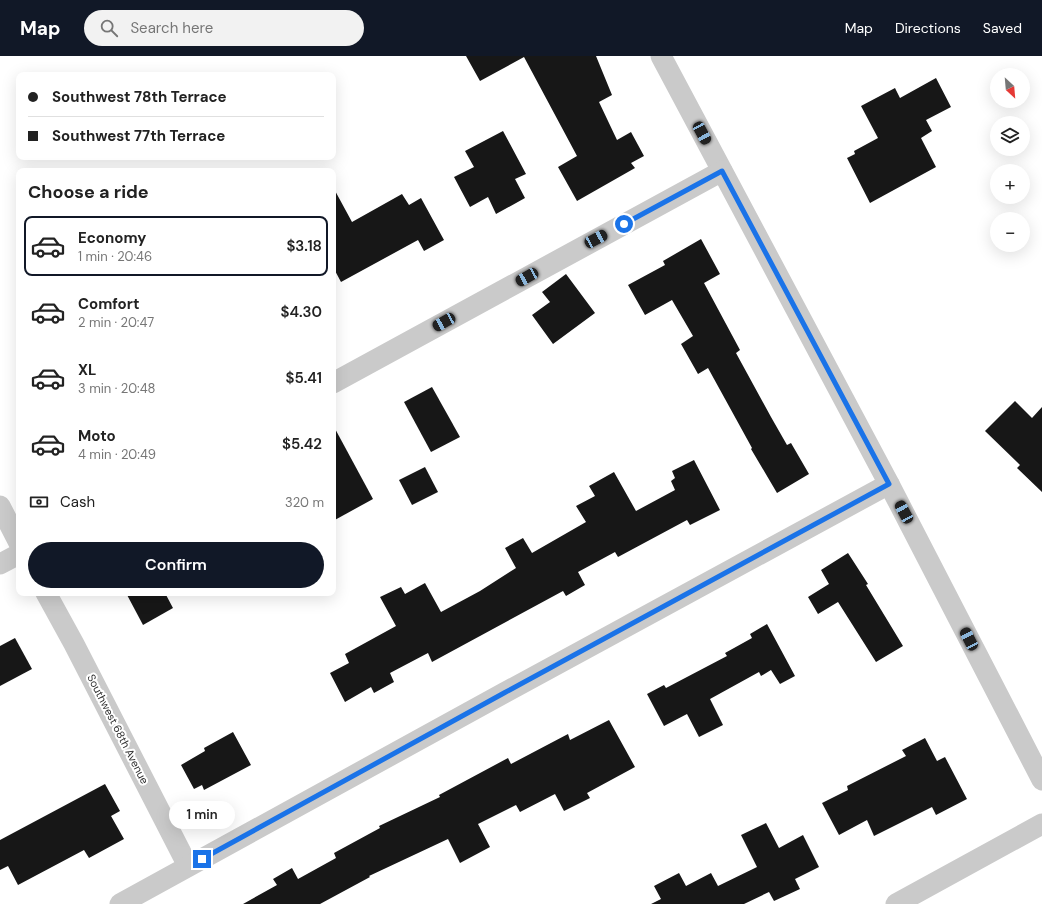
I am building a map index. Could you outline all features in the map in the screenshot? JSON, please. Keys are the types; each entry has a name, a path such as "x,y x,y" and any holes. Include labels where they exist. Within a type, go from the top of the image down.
{"street":[{"path":"661,56 889,484 1042,780"},
{"path":"336,381 722,171"},
{"path":"120,904 518,685 889,484"},
{"path":"0,506 16,536"},
{"path":"0,564 16,556"},
{"name":"Southwest 68th Avenue","path":"48,596 74,644 188,866"},
{"path":"896,904 1042,824"}],"building":[{"path":"466,56 596,56 612,95 599,102 617,140 631,132 644,156 631,163 635,168 577,201 558,167 577,156 524,57 480,81"},
{"path":"936,78 951,107 926,120 932,131 921,138 936,167 870,203 847,158 855,154 854,151 878,138 861,106 895,88 900,98"},
{"path":"503,131 526,174 515,179 525,198 496,214 488,197 470,207 454,177 474,167 465,151"},
{"path":"336,193 352,222 402,194 409,205 421,198 444,240 424,251 418,240 341,282 336,273"},
{"path":"701,239 720,274 704,283 740,350 736,353 787,445 791,443 809,474 777,493 751,449 752,448 708,368 698,374 681,344 693,336 672,300 645,315 628,285 665,265 663,261"},
{"path":"566,274 595,313 553,344 532,315 550,302 542,292"},
{"path":"432,387 460,437 431,452 404,402"},
{"path":"1015,401 1032,418 1042,407 1042,492 1017,468 1020,465 985,431"},
{"path":"336,431 373,499 336,519"},
{"path":"694,460 720,510 690,525 687,520 618,557 615,552 578,572 585,585 566,596 563,591 432,662 428,653 390,673 394,682 374,693 371,687 345,702 330,673 349,663 345,654 396,626 380,597 401,587 405,594 425,583 441,612 480,591 516,568 505,548 523,538 532,553 586,522 576,506 595,496 589,486 614,472 636,511 675,490 671,481 675,478 672,471"},
{"path":"425,467 438,492 412,505 399,480"},
{"path":"848,553 868,584 866,585 903,646 876,662 838,602 818,614 808,597 829,584 821,570"},
{"path":"128,596 167,596 173,608 143,625"},
{"path":"767,624 795,676 780,684 771,670 761,676 759,672 710,699 723,725 699,737 687,714 664,726 647,694 664,685 666,688 727,656 725,653 752,638 750,634"},
{"path":"15,638 32,669 0,686 0,646"},
{"path":"609,720 635,767 587,793 590,798 564,811 555,794 520,812 516,805 478,824 490,847 460,863 448,839 369,876 370,877 320,904 243,904 277,885 273,879 292,868 298,879 336,858 334,853 380,828 379,826 440,797 439,795 508,758 511,764 568,734 570,740"},
{"path":"233,732 251,765 204,790 202,785 194,789 181,765 205,751 204,748"},
{"path":"925,738 937,761 945,757 967,799 936,815 932,807 874,836 867,820 839,835 822,803 848,790 847,786 906,756 902,750"},
{"path":"105,784 120,811 111,816 124,839 89,858 84,850 18,885 8,866 0,870 0,840"},
{"path":"766,823 779,848 803,835 819,867 795,879 800,889 774,901 769,892 744,904 651,904 661,899 654,886 679,873 686,886 711,873 718,886 757,867 741,835"}],"route":[{"path":"202,859 889,484 722,171 624,224"}]}
